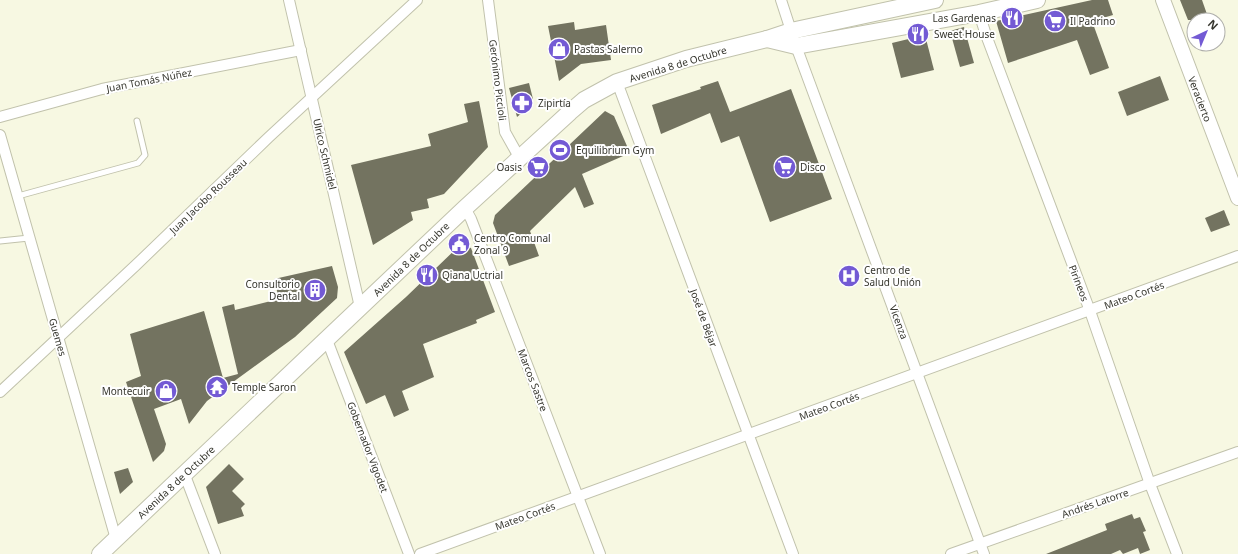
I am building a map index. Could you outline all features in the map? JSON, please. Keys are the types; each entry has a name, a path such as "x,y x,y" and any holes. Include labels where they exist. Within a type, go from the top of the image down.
{"main road":[{"name":"Avenida 8 de Octubre","path":"794,38 932,0"},
{"name":"Avenida 8 de Octubre","path":"100,554 184,473 327,340 464,208 584,100 617,82 686,59 767,39 794,38 979,12 1037,0"}],"street":[{"name":"Ulrico Schmidel","path":"289,0 360,307"},
{"name":"Juan Jacobo Rousseau","path":"0,392 312,97 417,0"},
{"name":"Gerónimo Piccioli","path":"488,0 505,132 519,157"},
{"name":"Vicenza","path":"781,0 984,554"},
{"name":"Veracierto","path":"1163,0 1238,198"},
{"name":"Pirineos","path":"979,12 1090,311 1150,484 1177,554"},
{"name":"Juan Tomás Núñez","path":"0,117 102,89 301,50"},
{"name":"José de Béjar","path":"617,82 747,436 793,554"},
{"name":"Guemes","path":"0,135 116,538"},
{"name":"Marcos Sastre","path":"464,208 471,219 600,554"},
{"name":"Mateo Cortés","path":"420,554 918,374 1238,256"},
{"name":"Gobernador Vigodet","path":"327,340 409,554"},
{"name":"Andrés Latorre","path":"951,554 1238,452"},
{"path":"184,473 215,554"}],"lane":[{"path":"18,196 138,163 145,155 137,121"},
{"path":"0,241 29,238"}],"building":[{"path":"1092,0 1108,0 1113,15 1092,21 1109,68 1090,75 1077,40 1008,63 996,21"},
{"path":"1180,0 1202,0 1206,12 1186,12 1186,15"},
{"path":"574,22 575,30 606,25 611,60 581,64 559,81 548,26"},
{"path":"964,27 974,63 960,67 950,31"},
{"path":"925,35 934,70 901,78 892,43"},
{"path":"1160,76 1169,100 1127,116 1118,92"},
{"name":"Disco","path":"718,81 730,112 791,89 832,199 770,222 739,136 721,143 710,113 661,134 652,105 701,89 700,87"},
{"name":"Zipirtía","path":"529,83 533,99 528,108 517,117 509,88"},
{"path":"479,101 488,147 444,194 427,199 429,208 411,212 413,220 373,245 351,165 431,146 428,134 468,122 464,104"},
{"path":"605,111 614,116 630,153 582,174 594,204 584,208 575,187 530,231 539,256 509,266 493,223 495,215"},
{"path":"1224,210 1230,225 1211,232 1205,218"},
{"path":"461,244 471,248 495,312 476,320 477,323 423,344 434,377 402,391 409,410 394,417 385,395 366,404 344,352 406,297"},
{"path":"332,266 338,287 337,298 295,337 207,401 189,424 181,399 154,409 166,444 164,451 153,462 126,382 141,376 130,334 204,311 223,378 238,374 222,307 234,304 235,310 279,299 274,279"},
{"path":"229,464 244,479 232,491 245,504 241,508 244,516 218,524 206,487"},
{"path":"128,468 133,482 120,494 114,472"},
{"path":"1132,514 1134,519 1140,517 1146,531 1143,532 1150,550 1140,554 1138,548 1123,554 1120,550 1111,554 1046,554 1107,530 1105,524"}],"place":[{"name":"Las Gardenas","path":"1012,18"},
{"name":"Il Padrino","path":"1055,21"},
{"name":"Sweet House","path":"918,34"},
{"name":"Pastas Salerno","path":"559,49"},
{"name":"Zipirtía","path":"522,103"},
{"name":"Equilibrium Gym","path":"560,150"},
{"name":"Oasis","path":"538,167"},
{"name":"Disco","path":"785,167"},
{"name":"Centro Comunal Zonal 9","path":"459,244"},
{"name":"Qiana Uctrial","path":"427,275"},
{"name":"Centro de Salud Unión","path":"849,276"},
{"name":"Consultorio Dental","path":"315,290"},
{"name":"Temple Saron","path":"217,387"},
{"name":"Montecuir","path":"166,391"}]}
